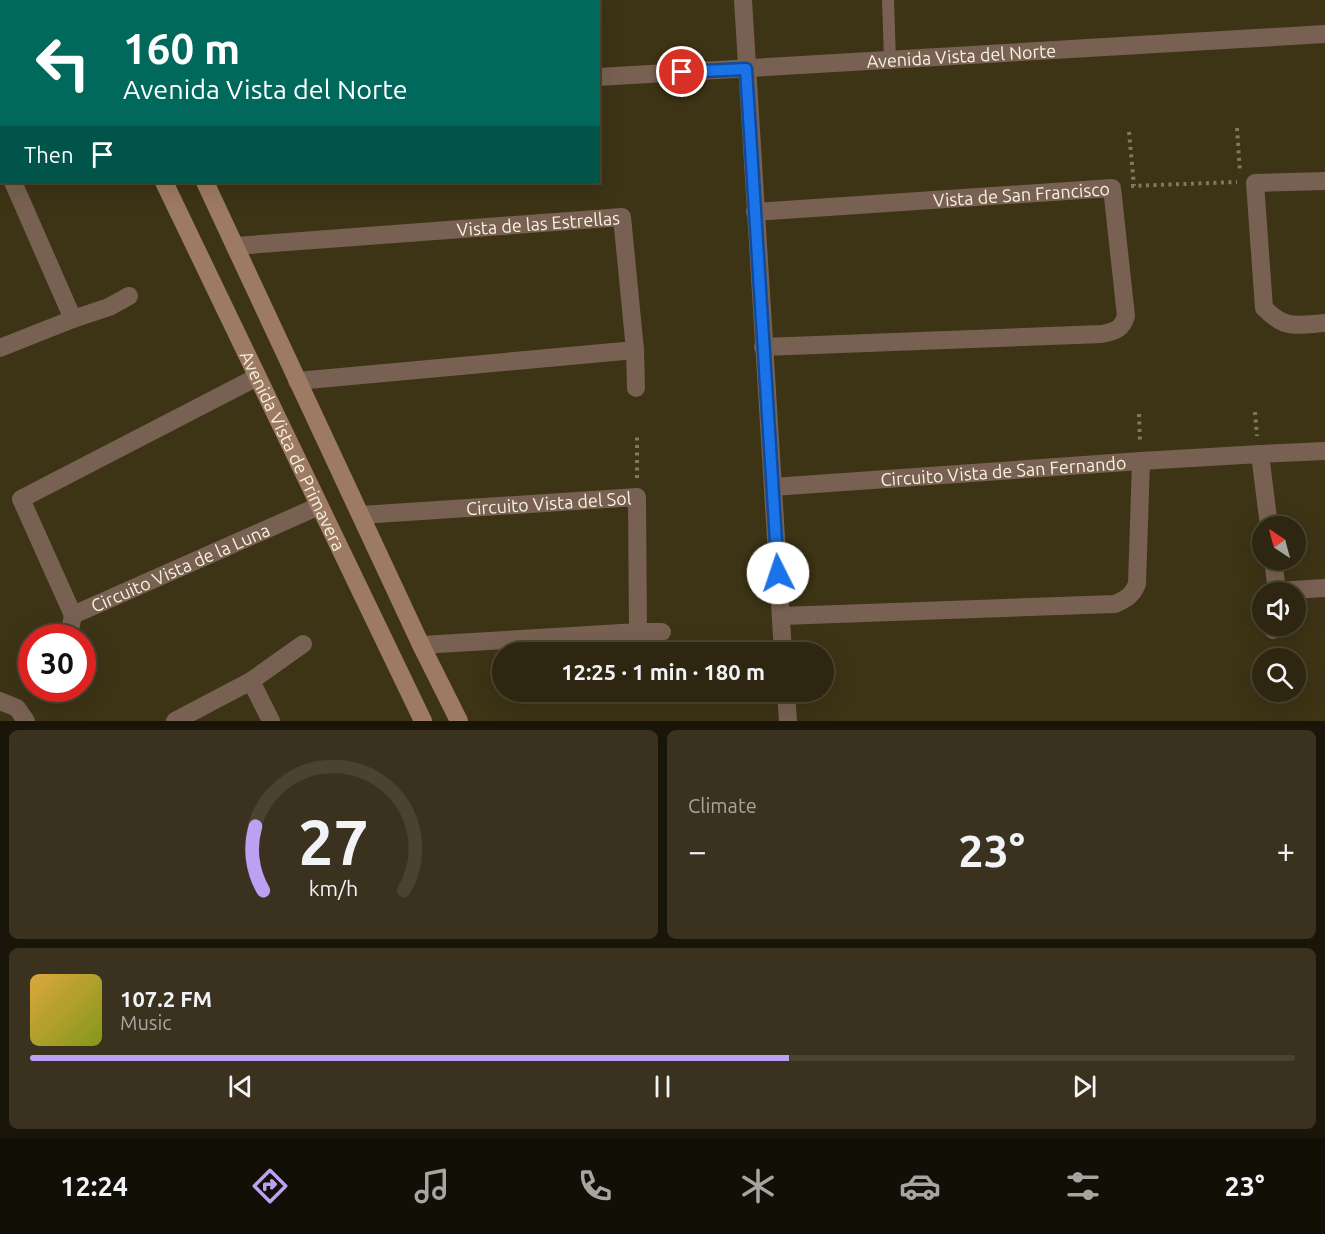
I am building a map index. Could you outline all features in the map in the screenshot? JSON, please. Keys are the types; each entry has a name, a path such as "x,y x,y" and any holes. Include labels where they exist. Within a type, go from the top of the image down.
{"main road":[{"name":"Avenida Vista de Primavera","path":"164,183 423,721"},
{"name":"Avenida Vista de Primavera","path":"205,183 421,645 459,721"}],"street":[{"path":"743,0 782,642"},
{"name":"Avenida Vista del Norte","path":"600,77 1325,34"},
{"path":"1325,181 1255,183 1264,308 1275,318 1289,325 1325,323"},
{"path":"13,183 73,319"},
{"name":"Vista de San Francisco","path":"755,212 1112,188 1126,316 1123,326 1102,334 764,347"},
{"name":"Vista de las Estrellas","path":"235,246 622,217 635,350"},
{"path":"0,348 109,307 129,296"},
{"path":"297,381 635,350 636,388"},
{"name":"Circuito Vista de la Luna","path":"257,377 21,499 73,615 319,506"},
{"path":"1141,461 1325,452"},
{"path":"1260,454 1268,516"},
{"name":"Circuito Vista de San Fernando","path":"773,488 1141,461 1137,584 1133,594 1115,604 781,616"},
{"name":"Circuito Vista del Sol","path":"361,515 637,497 638,632"},
{"path":"1306,590 1325,588"},
{"path":"70,624 73,615"},
{"path":"421,645 662,632"},
{"path":"175,721 251,681 303,644"},
{"path":"251,681 271,721"},
{"path":"0,701 21,715"},
{"path":"787,702 788,721"}],"lane":[{"path":"888,0 890,60"}],"path":[{"path":"1112,188 1240,182 1237,128"},
{"path":"1129,132 1134,186"},
{"path":"1139,414 1141,461"},
{"path":"637,435 637,497"}],"route":[{"path":"682,72 746,69 778,573"}]}
